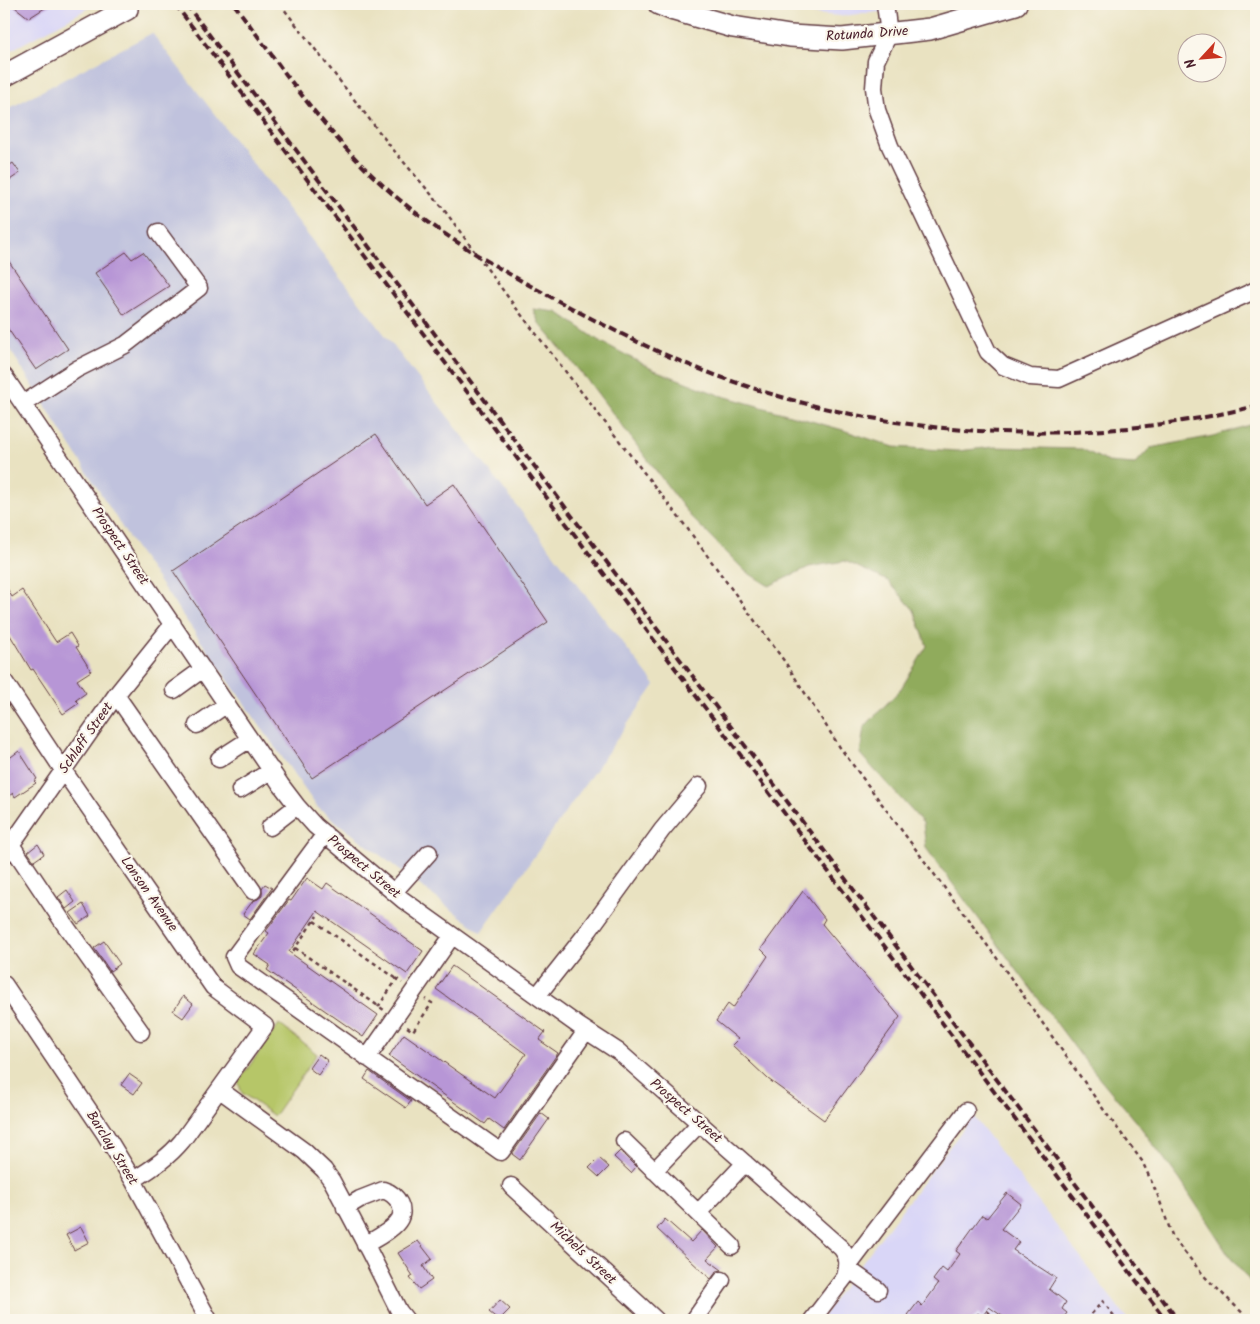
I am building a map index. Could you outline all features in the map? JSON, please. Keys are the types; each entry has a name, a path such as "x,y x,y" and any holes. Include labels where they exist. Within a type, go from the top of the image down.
{"main road":[{"name":"Rotunda Drive","path":"658,4 733,27 790,36 842,39 930,29 1016,4"},
{"path":"4,76 127,10"}],"street":[{"path":"886,4 889,34 876,61 874,88 877,110 890,146 988,352 1003,366 1030,377 1059,379 1256,290"},
{"path":"23,404 77,369 126,345 199,288 158,232"},
{"name":"Prospect Street","path":"4,376 297,806 325,834 394,892 452,936 618,1052 841,1248 848,1260 848,1268"},
{"name":"Schlaff Street","path":"6,845 63,770 116,695 173,624"},
{"path":"174,690 203,669"},
{"name":"Lanson Avenue","path":"4,681 213,987 266,1026 182,1142 169,1156 133,1180"},
{"path":"116,695 253,891"},
{"path":"197,725 227,704"},
{"path":"219,759 250,739"},
{"path":"240,790 272,770"},
{"path":"537,996 606,907 662,830 699,786"},
{"path":"270,827 297,806"},
{"path":"325,834 234,957 238,966 500,1152 586,1031"},
{"path":"6,845 141,1032"},
{"path":"394,892 429,853"},
{"path":"367,1058 452,936"},
{"name":"Barclay Street","path":"4,984 105,1134 133,1180 209,1320"},
{"path":"220,1090 315,1160 332,1181 398,1311 406,1320"},
{"path":"812,1320 844,1277 848,1268 966,1111"},
{"path":"654,1171 700,1124"},
{"path":"624,1141 732,1246"},
{"path":"698,1213 745,1163"},
{"name":"Michels Street","path":"511,1186 656,1320"},
{"path":"345,1208 360,1199 383,1190 392,1193 400,1203 400,1216 396,1224 365,1244"},
{"path":"848,1268 878,1290"},
{"path":"694,1320 722,1280"}],"path":[{"path":"280,4 391,147 442,207 513,304 692,536 785,662 842,749 996,957 1142,1161 1158,1196 1173,1238 1206,1278 1250,1320"},
{"path":"317,916 294,950 389,1014"},
{"path":"314,921 397,979"},
{"path":"1086,1320 1103,1301 1117,1320"},
{"path":"987,1311 997,1320"}],"shaded area":[{"path":"4,4 96,4 4,54"},
{"path":"741,4 932,4 916,8 841,16 772,11"},
{"path":"152,33 655,685 481,932 317,807 130,540 4,340 4,111"},
{"path":"973,1116 1128,1320 821,1320 838,1294"}],"green space":[{"path":"533,309 557,312 598,340 652,369 719,395 843,430 894,447 958,451 994,447 1082,449 1108,462 1135,464 1150,448 1213,436 1256,423 1256,1289 1229,1255 1180,1180 1136,1121 1081,1056 926,848 923,823 860,754 864,727 900,690 927,646 914,610 888,581 845,561 809,567 769,586 745,571 691,517 592,386 539,323"},
{"path":"279,1024 317,1054 274,1116 242,1093 238,1082"}],"building":[{"path":"11,4 51,4 29,18"},
{"path":"13,163 20,173 4,184 4,169"},
{"path":"126,252 132,259 143,252 169,286 124,315 95,273"},
{"path":"4,254 68,349 36,370 4,323"},
{"path":"376,434 425,504 454,484 548,622 312,778 173,571"},
{"path":"4,583 12,597 22,590 56,642 70,633 78,646 76,647 91,671 77,680 86,693 76,700 79,703 63,714 33,669 31,670 4,625"},
{"path":"19,751 37,779 34,781 36,783 15,797 13,793 4,800 4,762"},
{"path":"38,844 44,854 34,861 28,852"},
{"path":"307,878 323,889 327,883 423,951 407,974 317,911 289,952 378,1015 363,1037 267,970 270,965 254,954 269,933 266,931"},
{"path":"265,884 272,888 250,919 243,914 253,901 262,896 262,888"},
{"path":"67,890 75,902 66,909 58,897"},
{"path":"803,891 825,919 822,924 900,1017 824,1120 768,1079 732,1045 738,1039 716,1021 728,1004 733,1008 768,956 761,949"},
{"path":"83,904 90,916 78,924 70,913"},
{"path":"104,941 120,964 110,971 94,948"},
{"path":"452,966 545,1032 539,1040 558,1053 504,1130 489,1119 485,1124 389,1056 404,1034 495,1098 526,1054 436,989"},
{"path":"183,996 193,1004 183,1018 173,1011"},
{"path":"319,1054 328,1061 318,1075 309,1068"},
{"path":"369,1071 411,1101 406,1108 364,1079"},
{"path":"129,1074 142,1083 134,1094 121,1085"},
{"path":"541,1113 549,1119 520,1160 512,1154"},
{"path":"620,1151 636,1167 631,1173 614,1157"},
{"path":"599,1158 609,1167 599,1177 589,1168"},
{"path":"1007,1193 1021,1204 1001,1229 1019,1242 1013,1250 1056,1278 1049,1289 1066,1302 1062,1309 1067,1313 1062,1320 1008,1320 989,1307 982,1317 978,1313 972,1320 916,1320 908,1315 918,1302 922,1306 938,1284 933,1280 942,1268 947,1272 960,1254 956,1251 982,1215 987,1218"},
{"path":"665,1219 691,1242 702,1230 718,1247 707,1259 722,1270 717,1271 711,1279 705,1274 657,1229"},
{"path":"81,1227 89,1242 74,1250 66,1235"},
{"path":"418,1241 432,1259 423,1266 432,1280 419,1289 410,1278 413,1276 398,1253"},
{"path":"500,1300 510,1309 499,1320 489,1312"}],"railway":[{"path":"175,4 1166,1320"},
{"path":"186,4 1178,1320"},
{"path":"234,4 325,124 365,168 407,206 472,252 518,279 632,339 702,370 769,393 837,411 906,424 976,431 1047,433 1117,429 1187,420 1256,406"}]}
